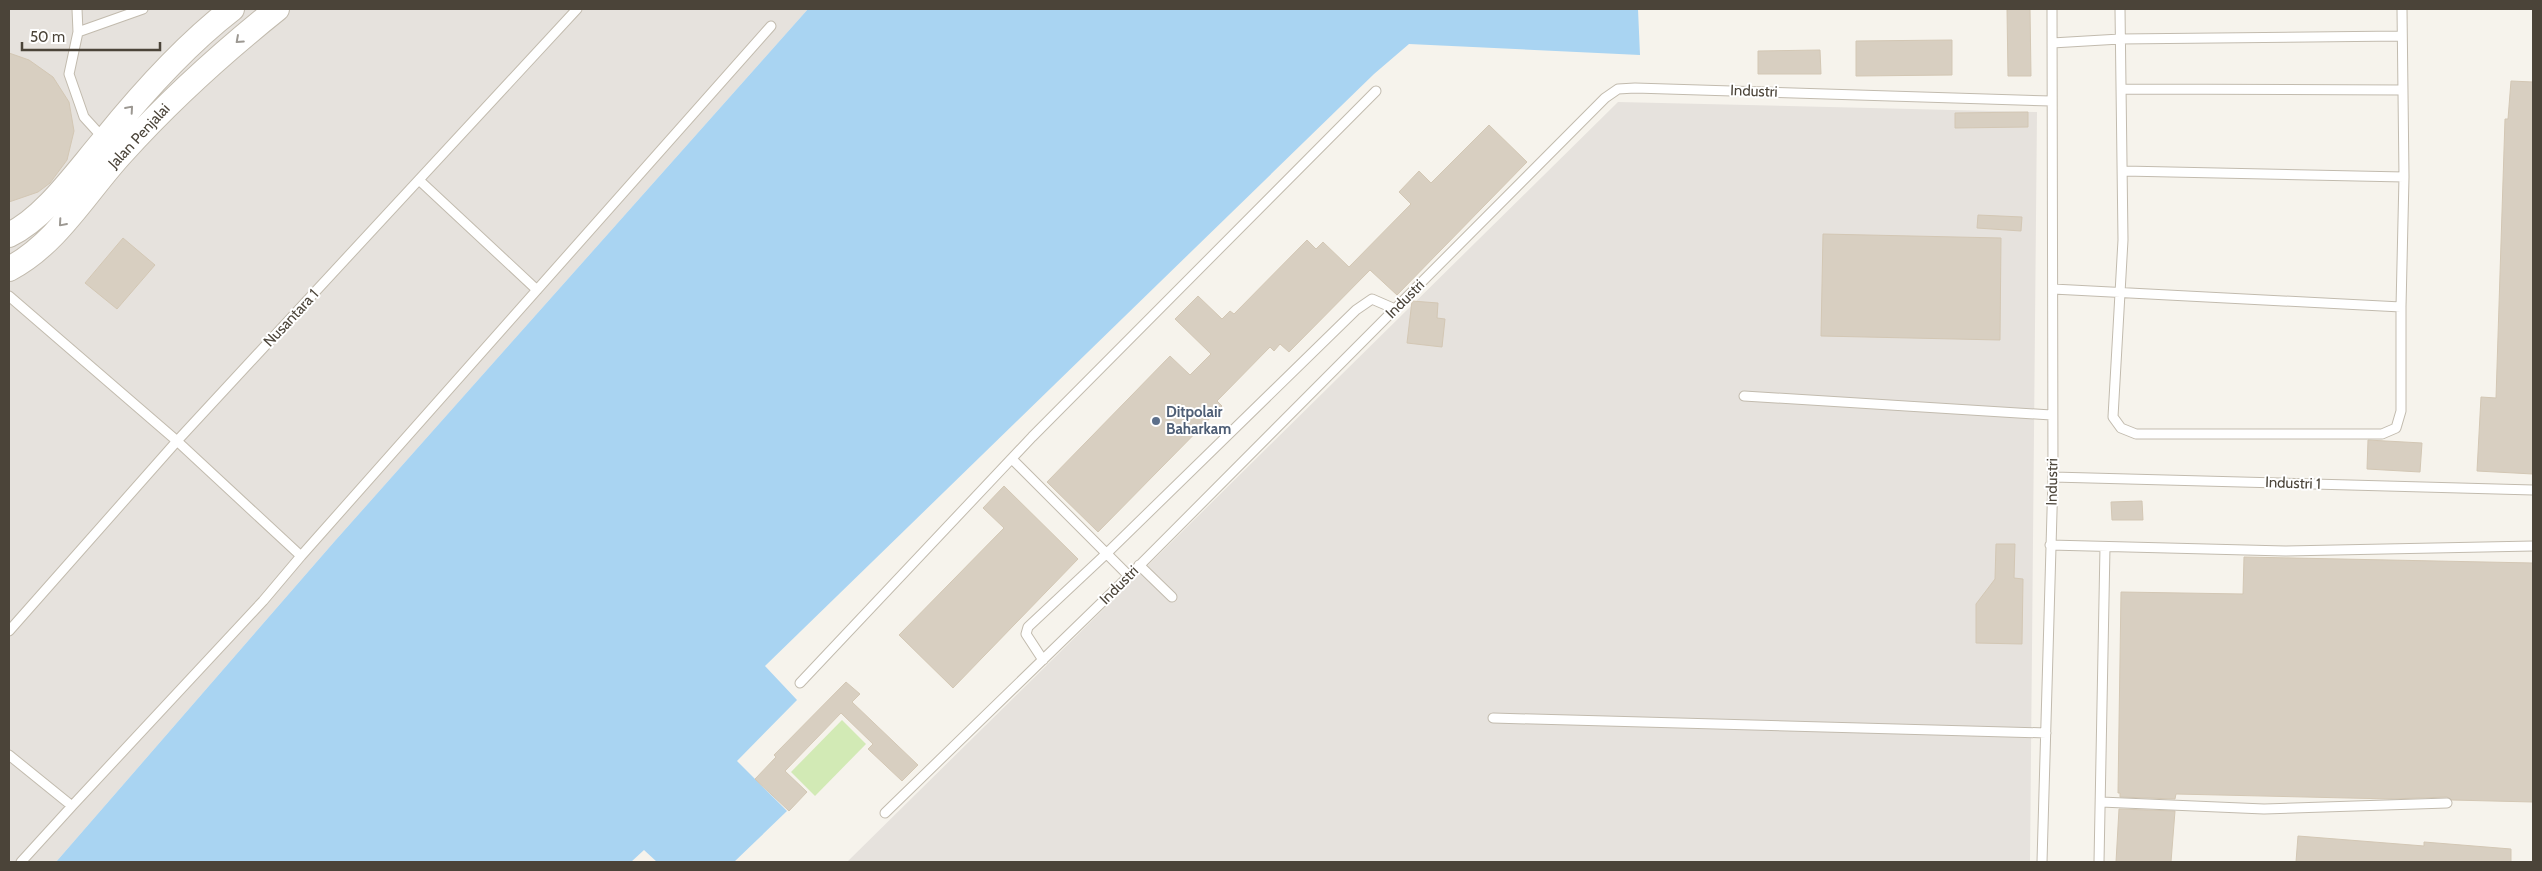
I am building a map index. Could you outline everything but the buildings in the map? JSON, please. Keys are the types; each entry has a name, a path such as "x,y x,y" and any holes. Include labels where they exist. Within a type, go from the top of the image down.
{"street":[{"name":"Jalan Penjalai","path":"9,269 46,243 112,147 157,77 232,9"},
{"name":"Jalan Penjalai","path":"9,235 32,220 76,174 176,96 277,9"}],"lane":[{"path":"77,9 78,32 70,74 72,85 84,117 112,147"},
{"path":"78,32 143,9"},
{"name":"Nusantara 1","path":"9,631 177,442 577,9"},
{"name":"Industri","path":"2042,862 2053,477 2052,9"},
{"path":"2120,9 2124,171 2121,294 2113,416 2121,428 2136,434 2382,434 2396,428 2401,411 2404,177 2402,9"},
{"path":"21,862 263,601 770,26"},
{"path":"2052,43 2120,39 2401,36"},
{"name":"Industri","path":"885,813 1129,576 1605,98 1618,89 2051,101"},
{"path":"2123,89 2402,90"},
{"path":"800,684 1012,459 1225,241 1376,91"},
{"path":"2124,171 2404,177"},
{"path":"419,180 537,290"},
{"path":"2053,289 2401,307"},
{"path":"9,296 177,442 301,556"},
{"path":"1043,660 1026,634 1028,627 1107,553 1356,310 1372,300 1395,309"},
{"path":"1744,396 2052,415"},
{"path":"1012,459 1129,576"},
{"name":"Industri 1","path":"2053,477 2533,490"},
{"path":"2050,545 2286,551 2533,546"},
{"path":"2099,862 2102,802 2106,547"},
{"path":"1139,565 1172,597"},
{"path":"1493,718 2046,733"},
{"path":"9,755 72,806"},
{"path":"2102,802 2264,809 2447,803"}],"shaded area":[{"path":"9,9 808,9 334,542 56,862 9,862"},
{"path":"1618,102 2037,112 2030,862 847,862"}],"green space":[{"path":"842,720 866,744 815,796 791,772"}],"water":[{"path":"808,9 1638,9 1640,55 1409,44 1374,74 765,666 797,700 737,761 787,811 734,862 657,862 644,850 631,862 56,862 334,542"}],"place":[{"name":"Ditpolair Baharkam","path":"1156,421"}]}
